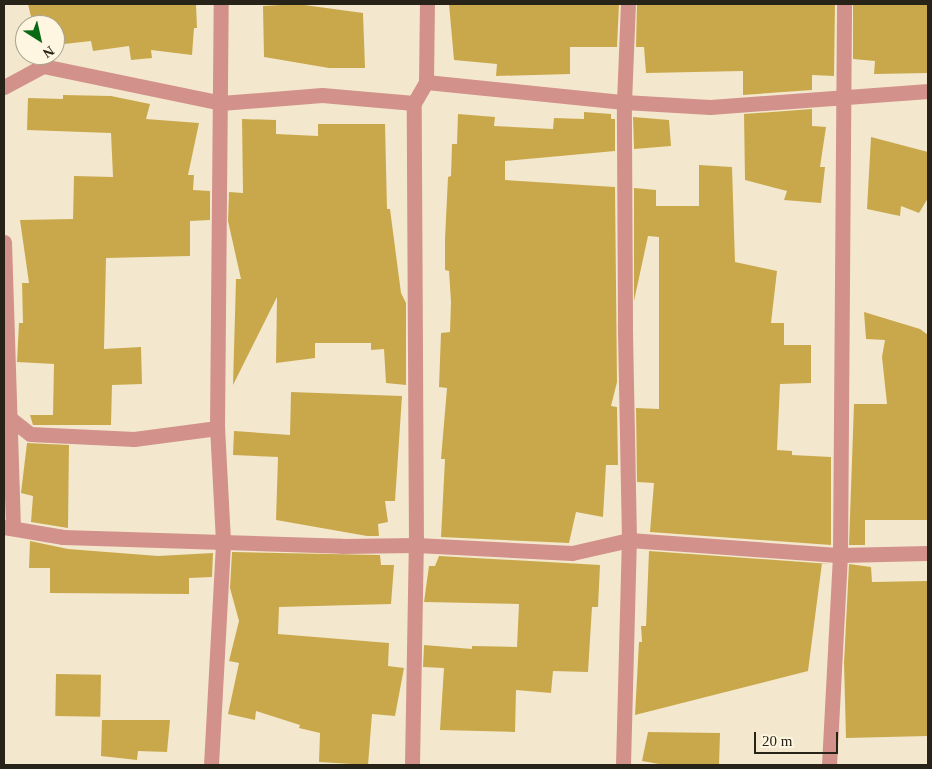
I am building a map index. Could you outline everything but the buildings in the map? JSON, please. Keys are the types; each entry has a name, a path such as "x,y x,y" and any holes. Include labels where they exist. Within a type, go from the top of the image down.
{"street":[{"path":"211,765 223,541 217,428 221,4"},
{"path":"412,765 416,545 414,102 426,82 428,4"},
{"path":"623,765 629,540 624,102 628,4"},
{"path":"829,765 840,555 844,4"},
{"path":"4,87 43,66 220,103 322,94 414,102"},
{"path":"426,82 624,102 710,107 928,91"},
{"path":"4,242 8,527 63,537 342,546 416,545 572,553 629,540 840,555 928,553"},
{"path":"7,416 30,434 134,439 217,428"}]}
